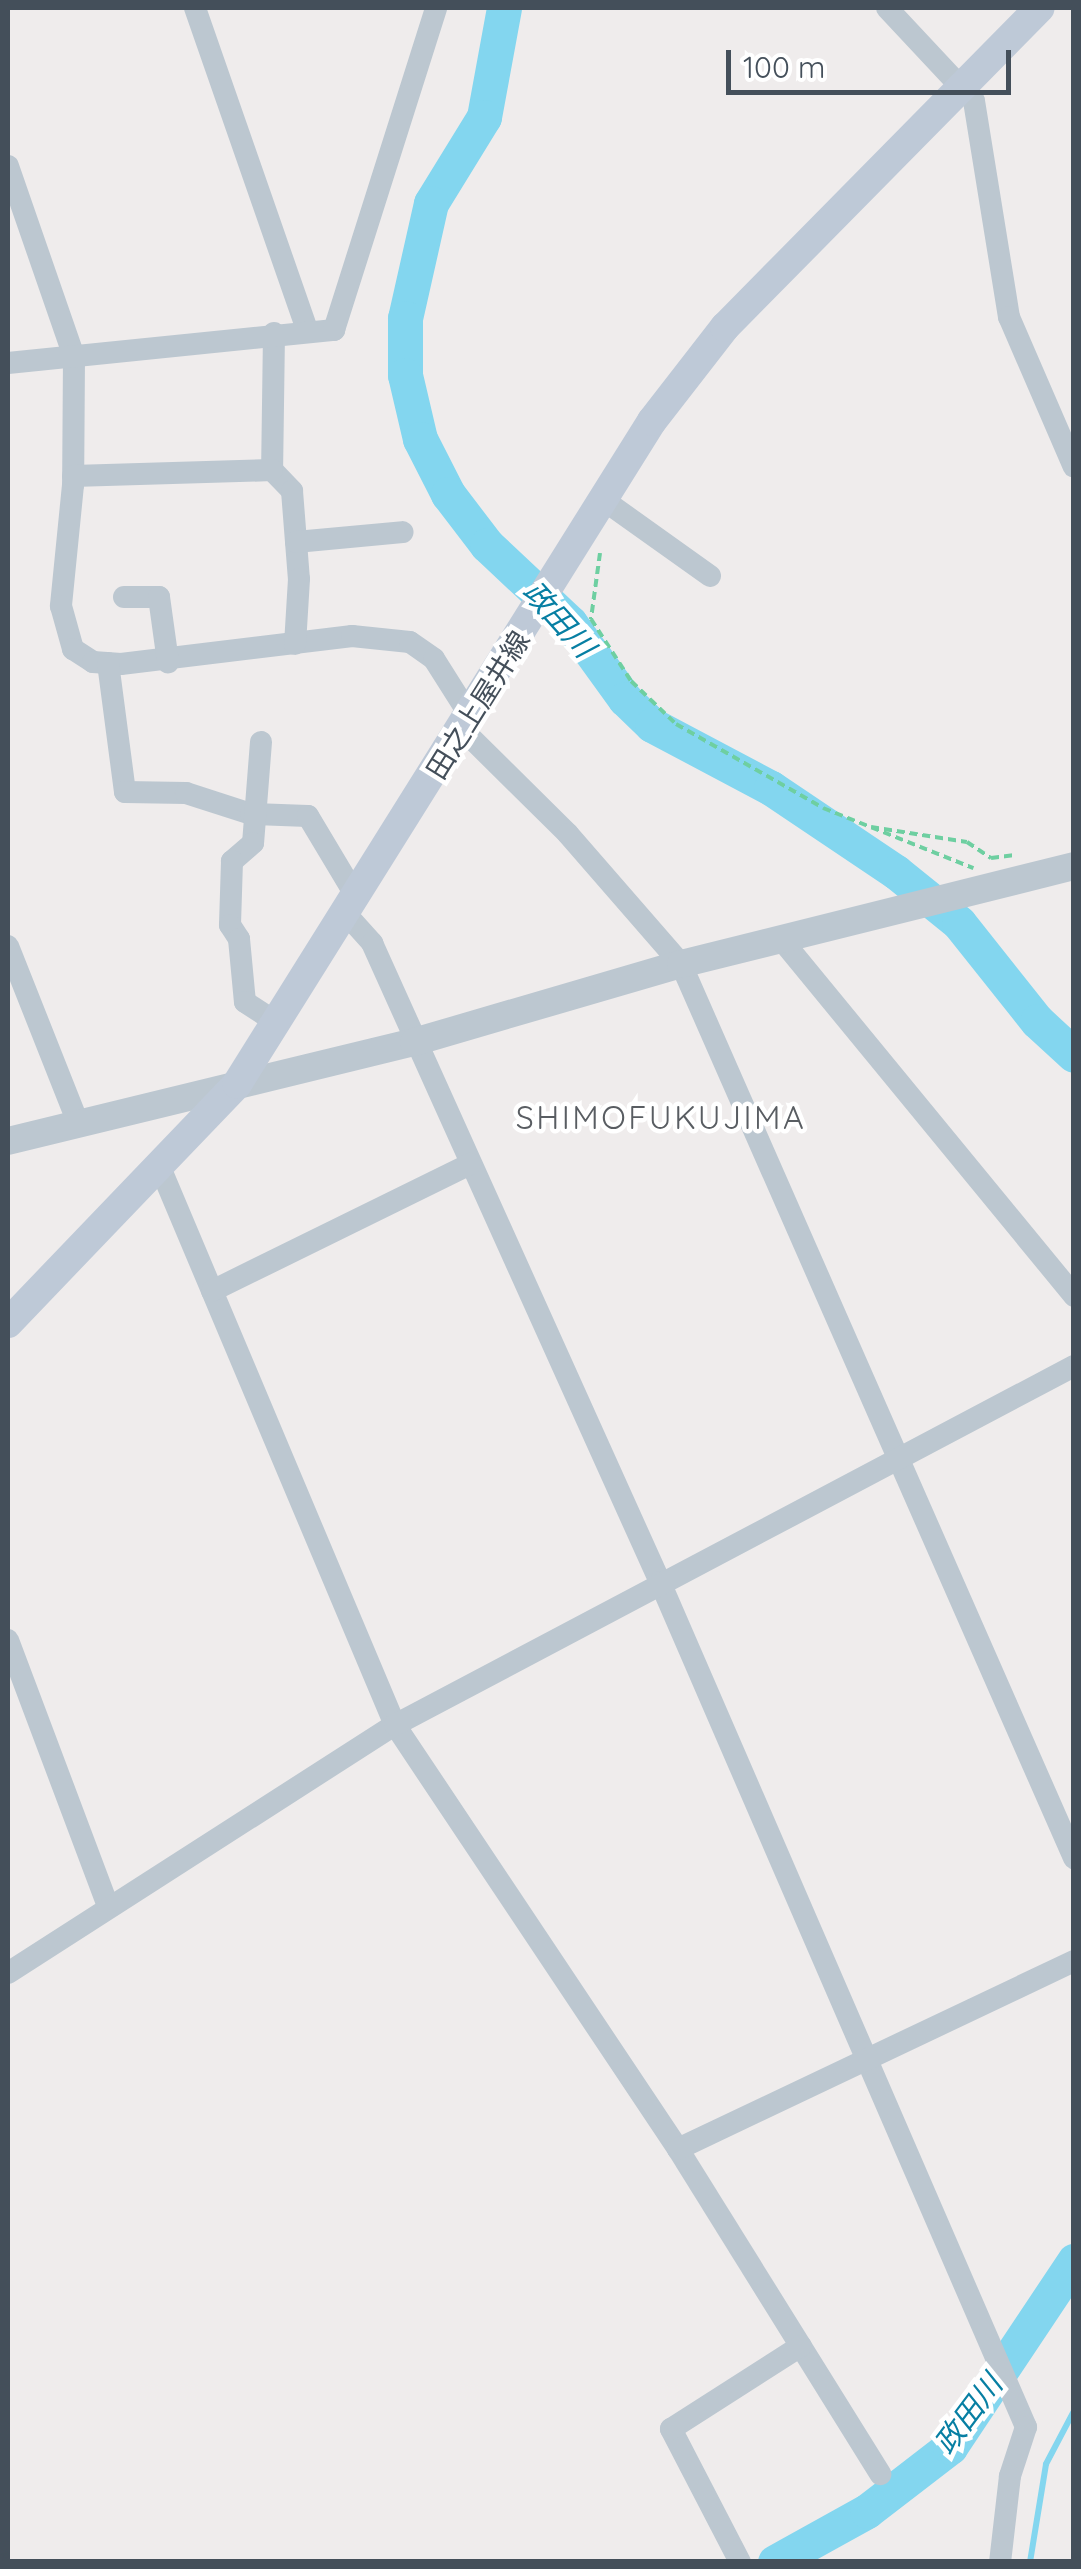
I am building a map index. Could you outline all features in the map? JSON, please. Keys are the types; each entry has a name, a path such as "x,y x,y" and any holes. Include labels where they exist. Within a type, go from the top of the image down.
{"main road":[{"name":"田之上屋井線","path":"8,1324 238,1084 652,421 725,327 960,88 1028,12"}],"street":[{"path":"194,8 308,332"},
{"path":"8,363 274,333 334,330 436,8"},
{"path":"888,8 974,101 1009,317 1074,468"},
{"path":"8,166 74,357 73,476 64,623 72,649 108,663 168,662 352,636 410,642 434,660 466,723 681,964 898,1454 946,1577 1074,1858"},
{"path":"274,333 272,470 292,491 295,644"},
{"path":"73,476 272,470"},
{"path":"605,501 710,576"},
{"path":"296,542 403,532"},
{"path":"124,597 159,597 168,662"},
{"path":"108,663 124,792 186,793 256,814 314,819 660,1582 872,2062 1026,2426 1010,2476 1000,2562"},
{"path":"261,742 254,842 232,861 230,925 239,940 244,1002 277,1023"},
{"path":"8,1141 77,1120 414,1042 681,964 1074,866"},
{"path":"781,939 1074,1296"},
{"path":"8,946 77,1120"},
{"path":"212,1291 470,1164"},
{"path":"159,1165 395,1725 678,2149 880,2474"},
{"path":"8,1973 395,1725 898,1454 1074,1366"},
{"path":"8,1640 108,1906"},
{"path":"678,2149 872,2062 1074,1961"},
{"path":"740,2562 671,2429 801,2346"}],"path":[{"path":"586,532 603,545 594,571 591,619 632,682 676,724 864,826 963,859 995,887"},
{"path":"864,826 967,842 991,858 1035,851"}],"waterway":[{"name":"政田川","path":"504,8 484,117 431,203 405,318 405,375 420,439 448,494 487,545 570,623 625,699 652,725 771,788 896,872 959,923 1037,1021 1074,1055"},
{"name":"政田川","path":"775,2562 867,2511 950,2447 1074,2261"},
{"path":"1030,2562 1046,2464 1074,2411"}],"district":[{"name":"SHIMOFUKUJIMA","path":"661,1117"}]}
